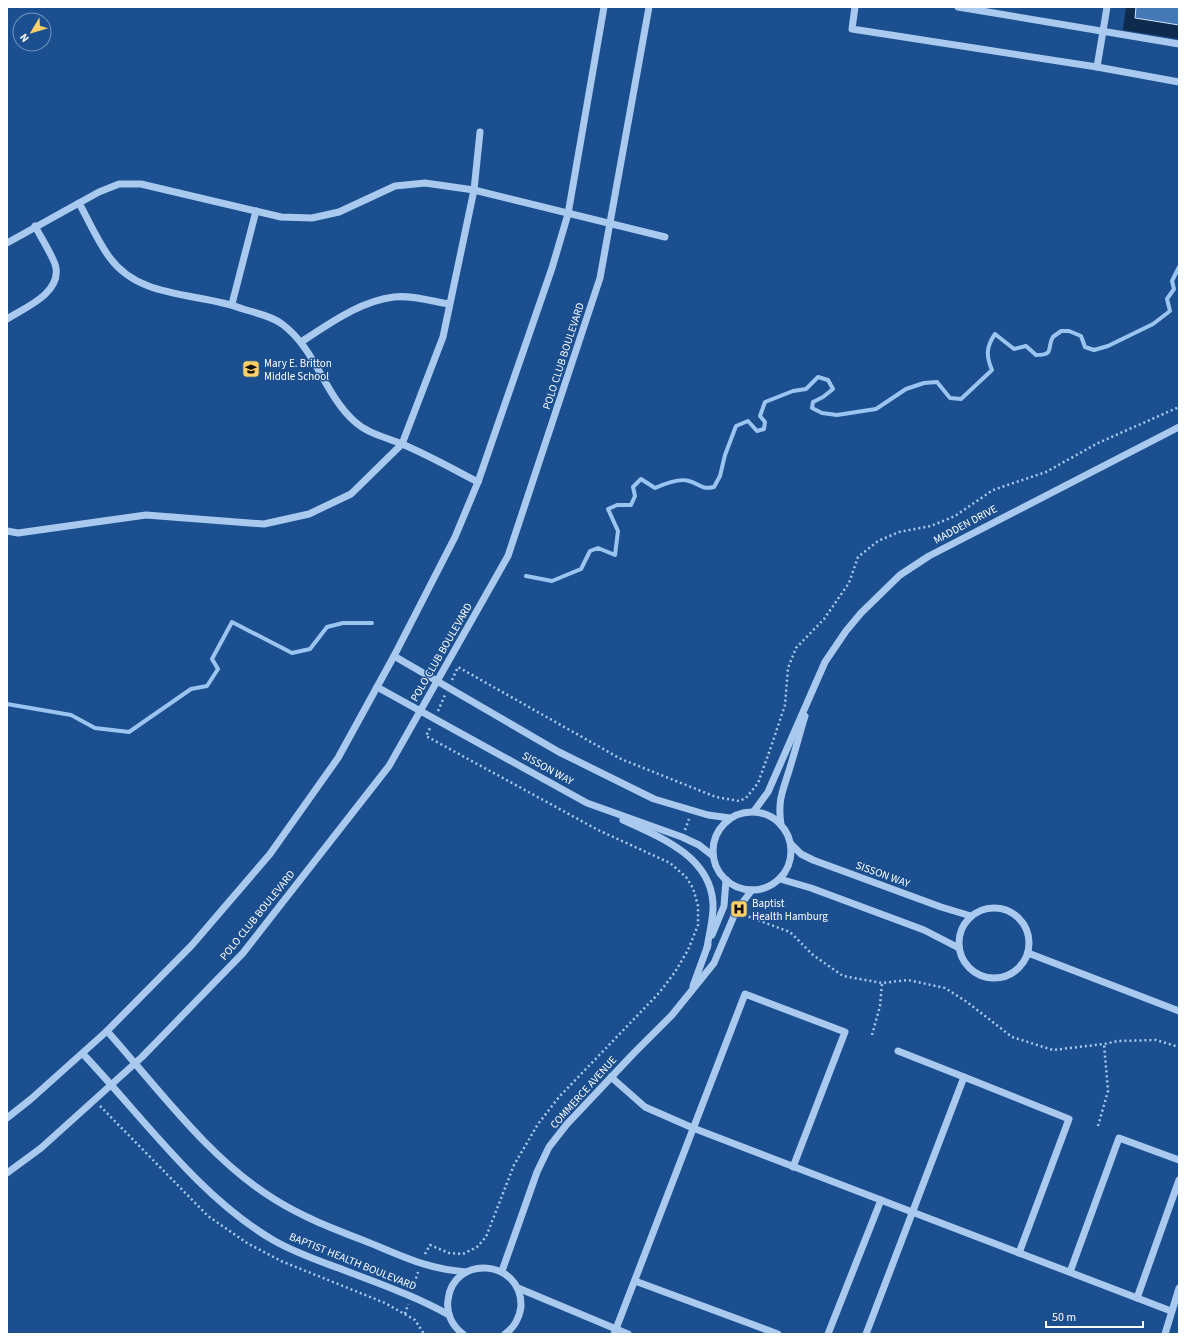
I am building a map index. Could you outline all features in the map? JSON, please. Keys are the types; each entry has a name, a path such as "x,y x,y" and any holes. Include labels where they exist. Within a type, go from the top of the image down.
{"street":[{"path":"7,1118 83,1054 107,1031 192,945 270,854 338,758 394,656 455,537 478,482 552,268 568,214 604,7"},
{"name":"POLO CLUB BOULEVARD","path":"7,1173 41,1148 136,1063 243,953 389,766 508,556 600,278 649,7"},
{"path":"855,7 852,29 1097,67 1179,82"},
{"path":"958,7 1179,44"},
{"path":"1097,67 1107,7"},
{"path":"7,531 18,533 146,515 264,524 309,514 351,494 402,444 443,337 474,190 480,132"},
{"path":"7,243 35,226 100,192 119,184 141,184 281,217 312,218 339,212 395,186 425,183 474,190 665,237"},
{"path":"79,203 110,258 123,272 137,282 159,290 232,304 282,323 301,342 339,404 354,421 374,435 402,444 478,482"},
{"path":"232,304 256,211"},
{"path":"7,319 45,295 55,282 56,268 35,226"},
{"path":"301,342 340,317 377,300 395,297 414,297 449,304"},
{"name":"MADDEN DRIVE","path":"754,812 768,792 825,662 860,613 900,575 929,556 1179,427"},
{"name":"SISSON WAY","path":"394,656 559,752 654,799 708,815 730,818"},
{"name":"SISSON WAY","path":"377,687 587,803 682,837 699,845 713,856"},
{"name":"MADDEN DRIVE","path":"781,825 779,809 780,796 791,765 810,696"},
{"path":"587,803 669,843 693,859 703,871 711,888 713,904 707,948"},
{"path":"754,812 773,818 781,825 791,844 790,863 780,879 767,887 752,890 743,889 726,880 718,869 713,856 713,845 716,835 730,818 741,813 754,812"},
{"name":"SISSON WAY","path":"791,844 801,854 813,860 941,907 971,916"},
{"path":"780,879 804,885 924,930 959,948"},
{"name":"COMMERCE AVENUE","path":"691,991 724,906 726,880"},
{"name":"COMMERCE AVENUE","path":"502,1271 537,1172 550,1147 567,1124 672,1015 714,963 736,911 752,890"},
{"path":"992,908 1003,909 1014,914 1022,921 1027,931 1029,942 1028,953 1022,964 1014,972 1003,977 991,978 980,975 970,968 963,959 959,948 959,936 964,925 971,916 981,910 992,908"},
{"path":"1028,953 1179,1011"},
{"path":"615,1332 745,994 845,1032 793,1166"},
{"name":"BAPTIST HEALTH BOULEVARD","path":"107,1031 218,1155 273,1199 312,1220 421,1264 442,1270 466,1272"},
{"path":"898,1051 1069,1119 1019,1253"},
{"name":"BAPTIST HEALTH BOULEVARD","path":"83,1054 112,1084 172,1154 237,1217 274,1240 310,1258 411,1295 449,1315"},
{"path":"611,1077 644,1107 693,1128 1171,1311"},
{"path":"866,1334 964,1077"},
{"path":"1070,1272 1119,1138 1179,1160"},
{"path":"1137,1298 1179,1180"},
{"path":"828,1334 881,1200"},
{"path":"463,1334 453,1324 449,1315 447,1305 450,1291 458,1278 466,1272 476,1268 487,1267 502,1271 512,1280 518,1288 521,1299 520,1311 516,1322 505,1334"},
{"path":"635,1281 778,1334"},
{"path":"518,1288 615,1332 628,1334"},
{"path":"1165,1334 1179,1288"}],"path":[{"path":"405,1314 421,1264 430,1244 448,1252 463,1254 478,1247 486,1237 514,1165 538,1124 564,1092 659,993 675,972 688,950 698,925 698,906 693,888 686,877 670,863 591,827 426,736 458,667 621,759 705,793 739,801 746,798 758,783 776,735 785,705 788,668 796,648 824,619 849,583 858,557 878,541 899,532 931,526 955,516 993,490 1046,472 1098,443 1179,407"},
{"path":"684,834 690,816"},
{"path":"740,913 790,932 813,955 843,976 882,983 908,980 945,988 967,1002 1012,1037 1053,1050 1104,1044 1118,1040 1156,1040 1179,1047"},
{"path":"872,1035 880,1006 882,983"},
{"path":"1098,1126 1108,1091 1104,1044"}],"building":[{"path":"1136,7 1179,7 1179,25 1135,18"}],"waterway":[{"path":"526,576 552,581 581,569 590,551 598,548 615,555 618,531 608,509 617,505 631,505 635,496 633,487 641,479 655,488 667,483 681,480 693,482 706,488 714,487 720,476 725,455 736,426 748,421 757,431 764,429 765,422 760,416 765,402 793,391 806,389 818,377 828,380 833,389 823,397 813,402 812,408 822,413 837,415 876,409 906,389 924,383 937,382 950,398 961,399 992,370 988,352 990,343 995,334 1014,349 1026,346 1036,355 1046,354 1049,350 1053,337 1061,331 1069,331 1081,336 1085,347 1094,350 1108,346 1153,324 1170,311 1167,299 1174,289 1172,281 1179,267"},
{"path":"7,704 71,715 95,728 129,732 191,689 207,686 218,669 212,659 232,622 292,653 310,649 327,627 343,623 372,623"}],"place":[{"name":"Mary E. Britton Middle School","path":"251,369"},
{"name":"Baptist Health Hamburg","path":"739,909"}]}
